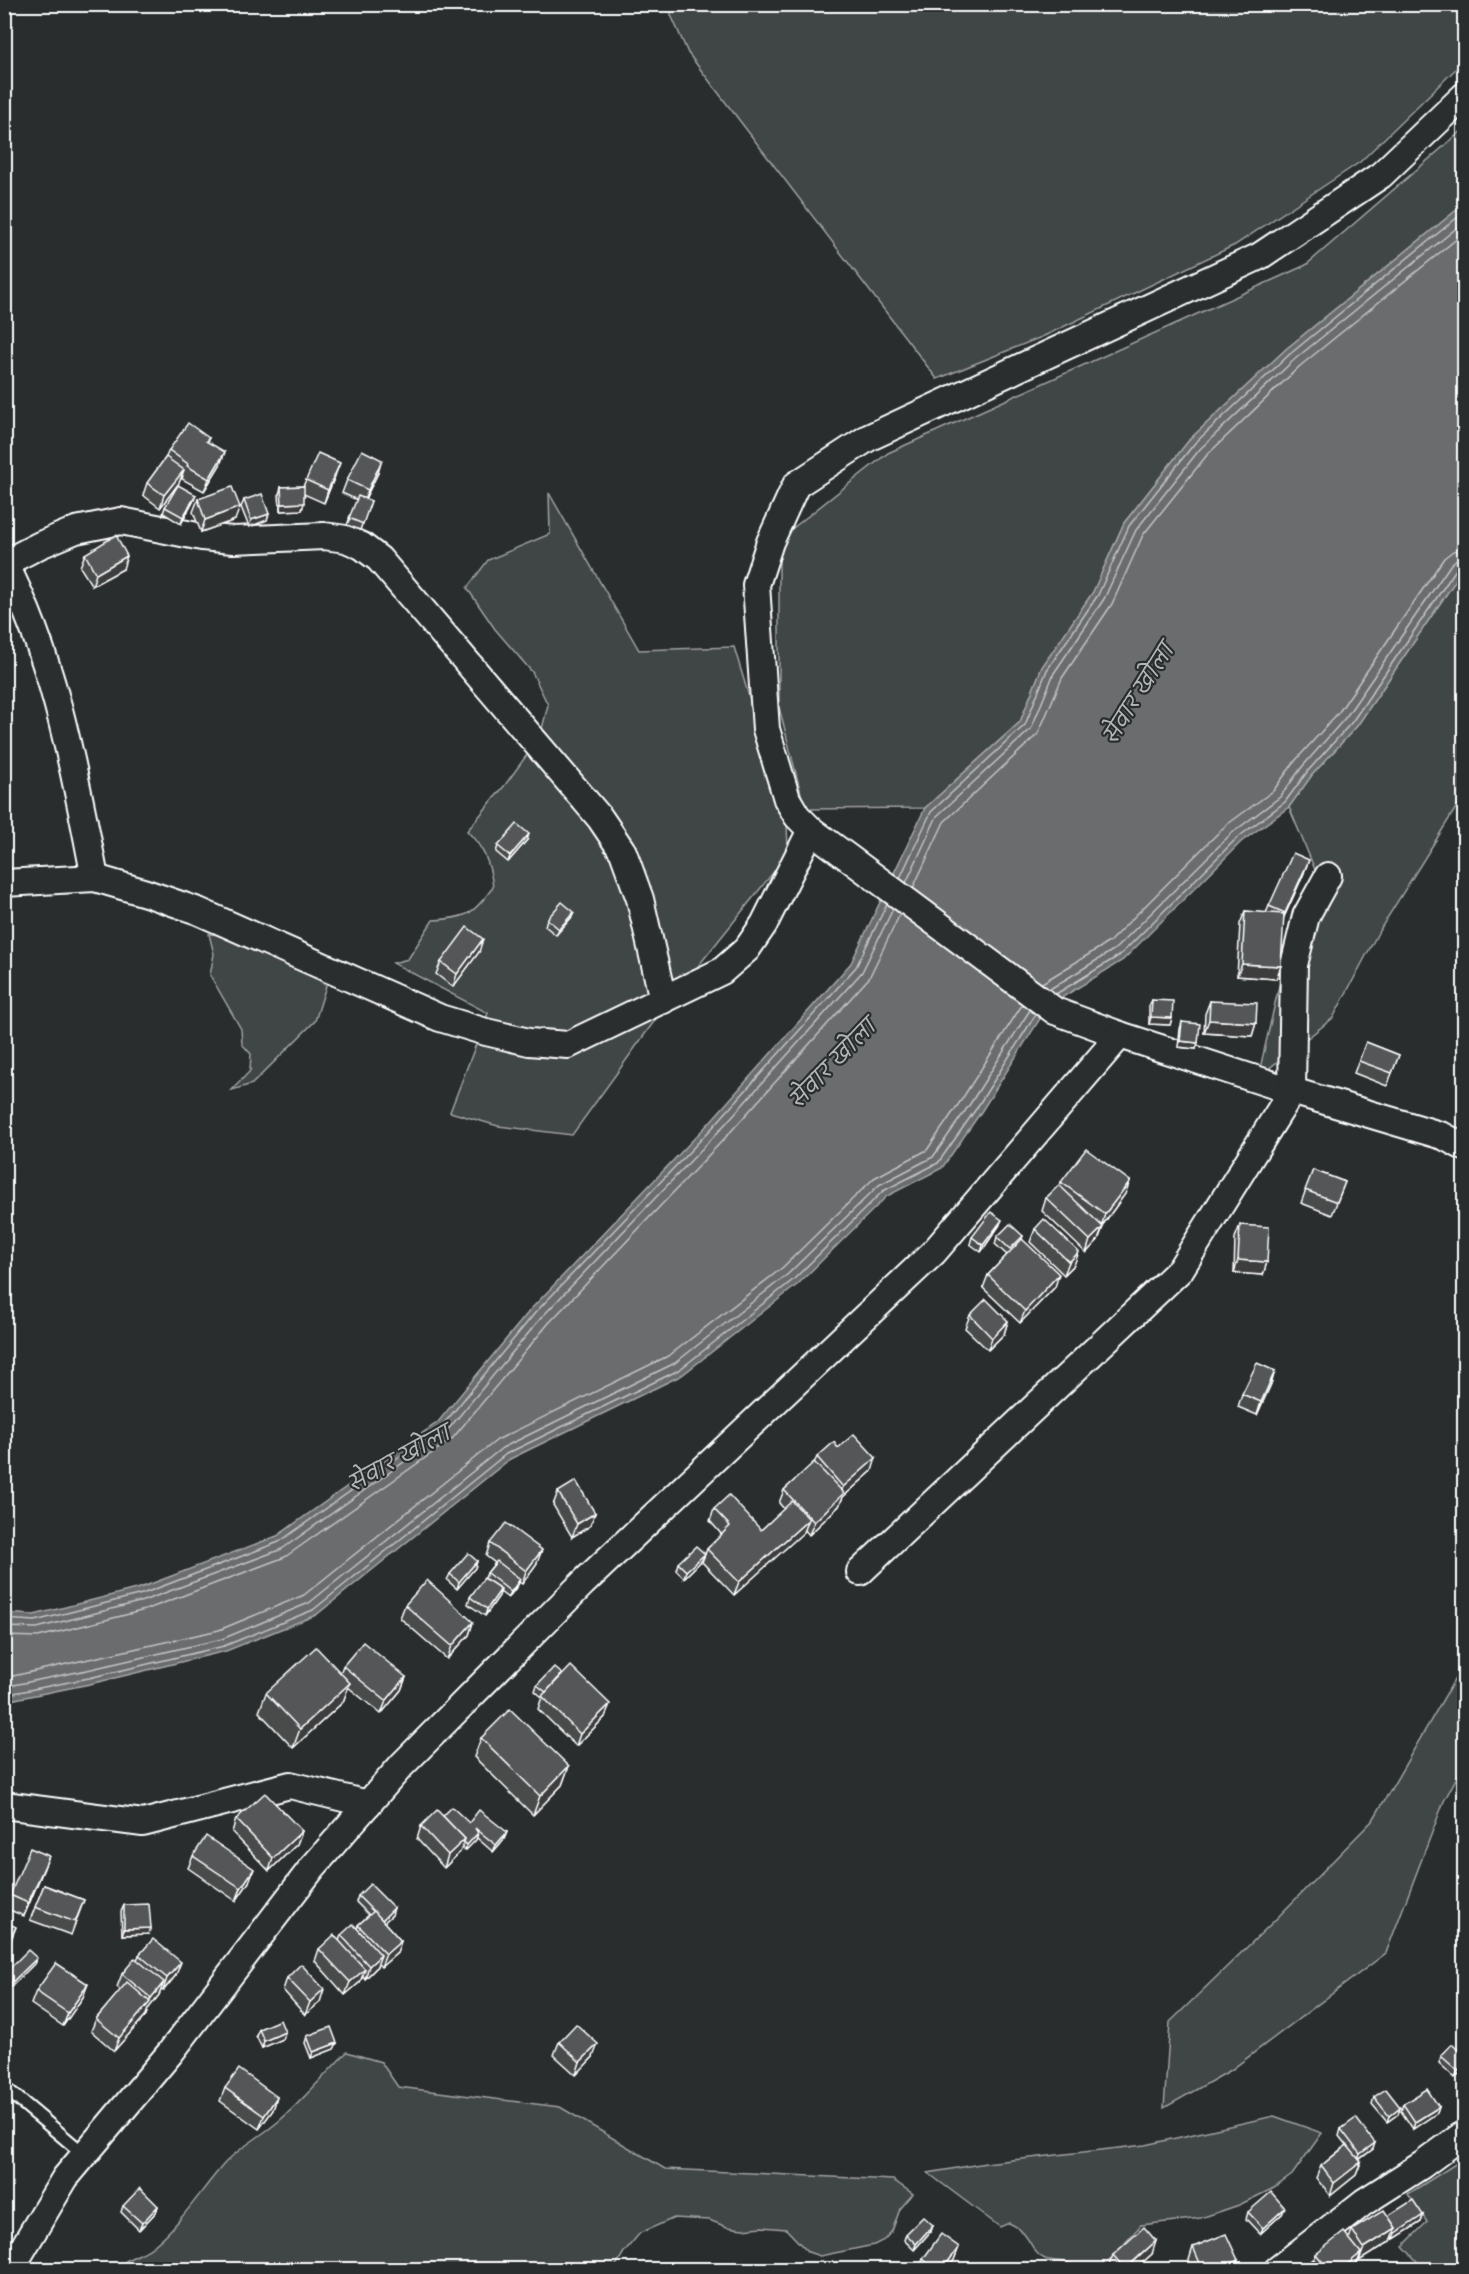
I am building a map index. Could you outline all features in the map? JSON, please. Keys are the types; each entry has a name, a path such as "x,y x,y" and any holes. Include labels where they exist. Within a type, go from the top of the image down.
{"street":[{"path":"1464,96 1382,175 1260,256 868,438 796,485 770,542 756,585 766,729 786,799 797,816 811,830 1055,1011 1120,1035 1292,1091 1443,1136 1464,1146"},
{"path":"94,878 74,770 54,686 5,562 76,530 121,521 202,537 275,539 324,536 346,539 362,546 379,560 592,809 623,852 640,899 663,1000"},
{"path":"4,883 94,878 146,892 198,911 440,1018 529,1042 568,1045 722,971 747,949 764,924 811,830"},
{"path":"860,1572 1180,1270 1292,1091 1294,964 1306,916 1328,876"},
{"path":"10,2270 65,2178 170,2053 312,1868 402,1765 583,1583 934,1252 1120,1035"},
{"path":"4,1805 143,1823 290,1785 368,1804"},
{"path":"1277,2270 1364,2202 1422,2165 1464,2134"}],"lane":[{"path":"4,2087 85,2155"}],"shaded area":[{"path":"672,5 1464,5 1464,61 1360,162 1235,245 1044,336 937,379 688,53 671,15"},
{"path":"1464,129 1464,204 1286,349 1190,439 1124,523 1093,592 1042,667 1020,722 925,808 805,809 779,707 779,539 888,453 1306,265"},
{"path":"549,493 639,650 734,647 787,822 788,854 658,1016 572,1135 498,1126 450,1112 488,1013 393,963 408,959 433,920 454,918 468,913 480,904 493,887 485,856 467,831 540,737 548,705 532,672 495,629 467,588 488,560 550,534"},
{"path":"1464,568 1464,795 1379,931 1333,1018 1258,1077 1279,986 1316,872 1289,807 1312,775 1357,726"},
{"path":"209,934 252,937 305,968 326,986 315,1021 252,1084 232,1090 250,1071 251,1054 242,1044 241,1029 210,975 214,954"},
{"path":"1464,1663 1464,1764 1444,1801 1386,1953 1231,2070 1164,2108 1170,2022 1373,1820"},
{"path":"347,2052 381,2062 398,2087 560,2107 665,2169 893,2180 913,2194 900,2209 892,2231 884,2240 874,2245 820,2256 808,2252 786,2229 762,2227 743,2229 727,2227 709,2220 674,2218 640,2233 624,2252 614,2269 118,2269 162,2238 229,2158 279,2121"},
{"path":"1274,2116 1322,2133 1292,2175 1274,2188 1239,2205 1201,2218 1141,2225 1102,2269 1080,2269 1068,2262 1045,2259 1036,2252 1016,2227 1009,2223 1000,2227 928,2173 986,2163 1145,2145"},
{"path":"1460,2161 1464,2172 1464,2269 1424,2269 1403,2246 1427,2222 1408,2194"}],"water":[{"name":"सेवार खोला","path":"1464,204 1464,568 1357,726 1312,775 1289,807 1241,842 1123,960 1048,1006 981,1112 942,1168 887,1196 797,1285 682,1375 510,1459 316,1615 226,1651 90,1684 5,1701 5,1613 34,1615 140,1588 277,1536 438,1422 531,1309 709,1123 851,963 925,808 1020,722 1042,667 1093,592 1124,523 1190,439 1286,349"}],"building":[{"path":"188,423 209,438 206,441 225,452 209,479 187,466 188,464 169,450"},
{"path":"362,450 382,460 368,490 347,480"},
{"path":"318,453 340,463 328,490 306,480"},
{"path":"166,457 184,470 164,495 147,483"},
{"path":"178,485 196,495 183,517 165,507"},
{"path":"304,486 304,503 282,504 281,487"},
{"path":"232,487 240,507 205,520 198,499"},
{"path":"262,494 269,514 251,520 244,500"},
{"path":"358,496 371,501 363,524 349,518"},
{"path":"116,535 127,556 96,574 85,554"},
{"path":"517,824 529,834 510,856 498,846"},
{"path":"1293,853 1309,860 1285,913 1269,906"},
{"path":"562,902 574,912 559,929 547,919"},
{"path":"1245,911 1284,914 1281,966 1242,964"},
{"path":"467,927 483,939 457,974 441,962"},
{"path":"1152,1000 1173,1001 1172,1018 1151,1017"},
{"path":"1210,1001 1257,1003 1256,1023 1209,1020"},
{"path":"1182,1022 1200,1024 1198,1043 1180,1041"},
{"path":"1366,1042 1399,1055 1392,1073 1359,1061"},
{"path":"1086,1149 1130,1181 1105,1214 1061,1182"},
{"path":"1313,1170 1345,1182 1337,1202 1305,1190"},
{"path":"1059,1185 1103,1227 1090,1240 1046,1198"},
{"path":"991,1212 1002,1220 983,1245 972,1237"},
{"path":"1044,1219 1079,1252 1069,1262 1035,1229"},
{"path":"1010,1224 1023,1236 1010,1249 997,1237"},
{"path":"1240,1225 1269,1227 1267,1262 1238,1260"},
{"path":"1022,1239 1059,1274 1025,1311 988,1275"},
{"path":"986,1299 1008,1321 992,1338 970,1315"},
{"path":"1257,1363 1275,1371 1261,1402 1242,1394"},
{"path":"854,1434 876,1458 843,1487 817,1457 834,1442 838,1448"},
{"path":"814,1462 844,1493 814,1522 784,1490"},
{"path":"576,1481 595,1513 577,1524 558,1492"},
{"path":"729,1495 761,1530 792,1501 809,1519 739,1582 707,1549 730,1526 714,1509"},
{"path":"506,1523 542,1550 526,1571 490,1543"},
{"path":"696,1546 705,1554 686,1571 678,1563"},
{"path":"468,1553 477,1561 459,1582 450,1574"},
{"path":"497,1561 520,1579 511,1592 487,1573"},
{"path":"484,1578 501,1589 487,1609 470,1597"},
{"path":"427,1580 473,1622 452,1646 405,1605"},
{"path":"363,1642 406,1677 386,1701 343,1666"},
{"path":"316,1647 350,1683 300,1729 266,1693"},
{"path":"571,1666 610,1704 580,1734 542,1696"},
{"path":"554,1667 562,1674 546,1692 537,1685"},
{"path":"510,1709 569,1766 540,1796 481,1738"},
{"path":"265,1793 302,1831 273,1858 236,1819"},
{"path":"452,1807 469,1823 479,1810 507,1832 496,1845 475,1828 478,1833 467,1845 464,1842 465,1839 443,1816"},
{"path":"437,1810 465,1839 448,1855 421,1826"},
{"path":"206,1836 254,1869 241,1888 193,1856"},
{"path":"30,1848 49,1856 28,1903 10,1895"},
{"path":"370,1884 394,1908 382,1920 358,1896"},
{"path":"44,1885 84,1900 75,1922 35,1907"},
{"path":"149,1904 151,1928 124,1929 124,1905"},
{"path":"374,1911 401,1941 386,1954 358,1925"},
{"path":"4,1921 16,1927 4,1948"},
{"path":"353,1924 381,1955 369,1966 341,1935"},
{"path":"334,1935 365,1969 350,1982 319,1949"},
{"path":"153,1939 181,1962 167,1978 139,1955"},
{"path":"28,1950 37,1958 4,1990 4,1974"},
{"path":"135,1958 164,1982 151,1998 122,1974"},
{"path":"56,1963 88,1984 68,2013 36,1991"},
{"path":"301,1964 324,1989 310,2002 287,1978"},
{"path":"127,1982 150,2002 119,2038 96,2019"},
{"path":"280,2020 285,2032 264,2041 259,2029"},
{"path":"576,2024 598,2044 580,2062 559,2042"},
{"path":"331,2027 337,2043 313,2052 307,2036"},
{"path":"1452,2044 1464,2056 1464,2065 1458,2071 1441,2056"},
{"path":"239,2069 277,2097 264,2116 225,2088"},
{"path":"1386,2089 1400,2107 1389,2116 1374,2097"},
{"path":"1427,2089 1439,2107 1415,2122 1403,2104"},
{"path":"1356,2118 1375,2143 1360,2154 1341,2129"},
{"path":"1347,2145 1361,2162 1334,2183 1321,2166"},
{"path":"140,2188 158,2206 142,2223 123,2206"},
{"path":"1271,2192 1285,2208 1263,2228 1248,2212"},
{"path":"1413,2200 1423,2215 1396,2233 1396,2228 1388,2216"},
{"path":"1384,2210 1396,2228 1364,2248 1352,2230"},
{"path":"923,2217 933,2225 916,2244 906,2234"},
{"path":"1144,2227 1156,2241 1125,2269 1113,2255"},
{"path":"1344,2232 1361,2253 1340,2270 1329,2270 1316,2254"},
{"path":"941,2234 959,2247 942,2270 936,2270 923,2259"},
{"path":"1226,2234 1238,2260 1216,2270 1203,2270 1193,2247"}]}
